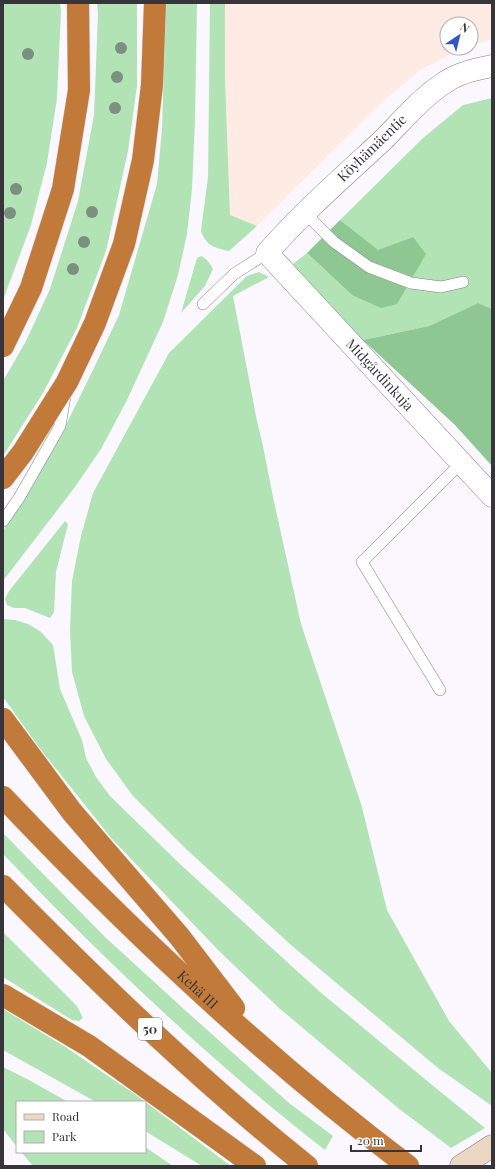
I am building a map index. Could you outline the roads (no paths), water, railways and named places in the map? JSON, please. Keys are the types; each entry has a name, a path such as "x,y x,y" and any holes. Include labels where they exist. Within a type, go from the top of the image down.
{"highway":[{"path":"3,346 31,288 64,189 79,90 78,3"},
{"path":"3,478 23,452 67,382 94,323 124,244 143,160 152,85 155,3"},
{"path":"3,719 72,812 179,936 270,1055"},
{"name":"Kehä III","path":"3,797 60,857 270,1055 356,1127 408,1166"},
{"name":"50","path":"3,886 146,1026 224,1096 306,1165"},
{"path":"3,994 88,1046 255,1166"}],"street":[{"name":"Köyhämäentie","path":"267,253 305,213 389,134 422,100 445,82 471,70 492,66"},
{"name":"Midgårdinkuja","path":"267,253 492,496"},
{"path":"461,1166 492,1146"}],"lane":[{"path":"305,213 334,242 369,267 411,283 441,287 462,282"},
{"path":"203,304 234,274 267,253"},
{"path":"3,521 19,498 60,426 67,382"},
{"path":"440,690 362,562 461,463"}]}
